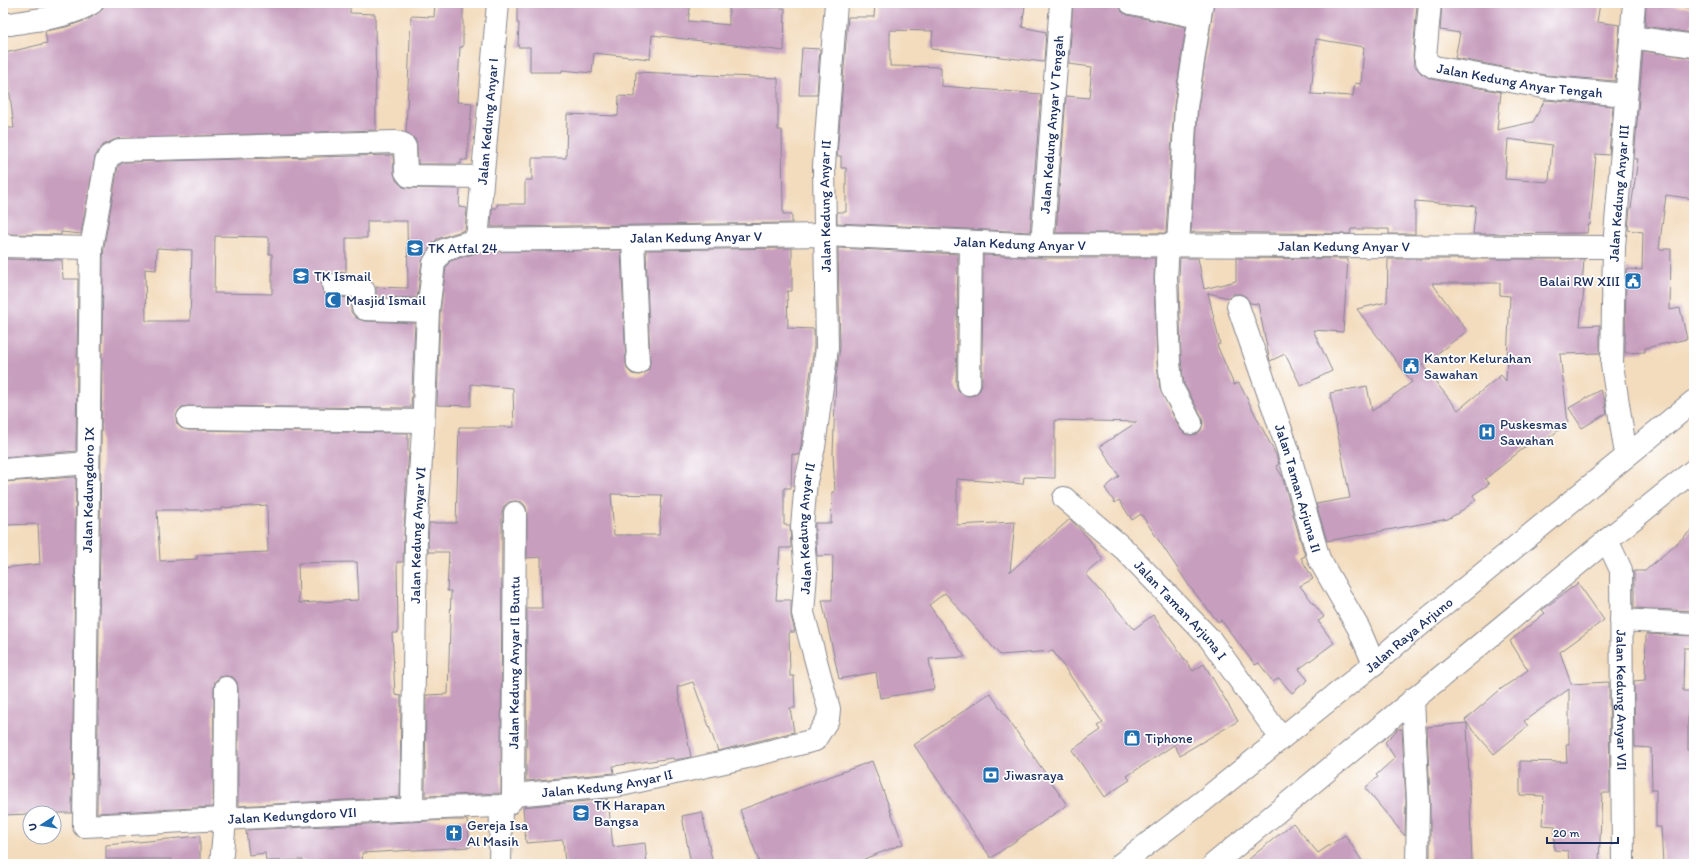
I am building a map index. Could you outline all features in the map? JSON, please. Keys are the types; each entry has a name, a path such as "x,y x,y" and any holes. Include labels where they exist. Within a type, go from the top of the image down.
{"main road":[{"path":"3,24 64,15 92,3"},
{"name":"Jalan Kedung Anyar I","path":"476,240 498,3"},
{"name":"Jalan Kedung Anyar II","path":"507,800 621,785 747,758 815,740 828,719 828,709 803,613 806,573 802,527 806,481 814,447 827,348 824,166 836,3"},
{"name":"Jalan Kedung Anyar V Tengah","path":"1042,245 1061,3"},
{"path":"1131,3 1200,10 1186,107 1173,245 1166,296 1169,362 1172,388 1191,423"},
{"name":"Jalan Kedung Anyar Tengah","path":"1430,3 1424,57 1428,63 1434,67 1544,88 1626,95"},
{"name":"Jalan Kedung Anyar III","path":"1626,455 1612,365 1614,246 1634,3"},
{"path":"1631,37 1694,46"},
{"name":"Jalan Kedungdoro IX","path":"84,826 91,248 106,162 109,156 121,150 396,142 403,144 405,147 406,172 409,176 482,176"},
{"name":"Jalan Kedung Anyar V","path":"434,263 442,252 452,247 476,240 825,235 1042,245 1614,246"},
{"path":"633,238 638,363"},
{"path":"970,384 971,242"},
{"path":"3,246 91,248"},
{"name":"Jalan Kedung Anyar VI","path":"412,809 416,532 428,311 434,263"},
{"path":"332,285 358,286 362,288 364,291 363,307 365,309 428,311"},
{"name":"Jalan Taman Arjuna II","path":"1238,306 1288,450 1319,559 1359,629 1374,664"},
{"name":"Jalan Raya Arjuno","path":"1122,864 1374,664 1626,455 1694,401"},
{"path":"188,418 423,421"},
{"path":"3,470 88,463"},
{"path":"1214,864 1694,470"},
{"name":"Jalan Taman Arjuna I","path":"1064,498 1124,549 1210,639 1281,738"},
{"name":"Jalan Kedung Anyar II Buntu","path":"500,864 507,800 515,513"},
{"name":"Jalan Kedung Anyar VII","path":"1607,540 1621,570 1623,864"},
{"path":"1621,620 1694,624"},
{"path":"222,864 225,820 226,688"},
{"path":"1413,700 1418,802 1417,864"},
{"name":"Jalan Kedungdoro VII","path":"84,826 225,820 412,809 507,800"}],"building":[{"path":"104,3 350,3 350,13 375,14 376,130 116,139 103,145 95,157 81,234 61,232 61,235 3,234 3,128 14,128 5,53 47,43 45,31 66,27 89,19 102,10"},
{"path":"435,3 463,3 463,47 460,47 457,102 472,103 467,160 461,160 461,164 418,164 416,140 406,132 411,16 434,17"},
{"path":"517,3 691,3 688,21 729,25 729,7 785,8 784,51 652,35 650,59 594,53 592,73 562,70 562,72 530,72 530,47 518,47 519,23 517,23"},
{"path":"875,3 1006,3 1025,6 1022,27 1046,32 1044,62 931,49 933,31 890,30 890,66 941,67 941,86 1041,94 1030,232 837,223 837,212 846,212 846,168 841,168 841,156 837,156 848,17 874,17"},
{"path":"1073,3 1119,3 1122,12 1128,15 1186,27 1174,106 1166,233 1056,233 1066,96 1089,98 1092,67 1069,64"},
{"path":"1214,3 1417,3 1413,56 1414,65 1421,73 1431,79 1501,92 1497,130 1533,122 1545,100 1613,106 1609,155 1596,154 1590,225 1588,225 1587,233 1473,234 1476,206 1415,201 1415,234 1389,234 1389,229 1351,229 1350,234 1191,233 1198,108","holes":["1316,39 1364,47 1361,84 1355,83 1353,96 1311,94","1508,139 1552,145 1549,182 1505,179"]},
{"path":"1442,3 1600,3 1597,22 1620,25 1615,81 1545,75 1455,58 1460,33 1440,30"},
{"path":"1646,4 1693,8 1691,33 1645,26"},
{"path":"802,48 820,49 817,95 799,95"},
{"path":"1643,51 1694,58 1694,199 1666,195 1659,249 1671,249 1670,310 1680,308 1687,339 1645,348 1645,352 1625,353 1626,269 1642,270 1643,232 1628,230 1638,159 1634,159"},
{"path":"636,72 778,78 778,130 782,130 783,214 792,214 792,223 491,227 492,208 497,208 497,204 525,204 525,180 532,180 532,158 566,158 567,114 618,116 619,96 635,97"},
{"path":"393,155 396,180 403,187 460,189 459,207 467,208 465,230 437,239 432,244 422,261 417,298 376,297 376,287 408,288 407,221 367,221 367,238 346,238 346,272 327,274 322,279 321,286 323,292 327,296 351,298 351,312 356,318 364,321 415,323 411,408 188,406 182,407 178,411 176,418 177,424 181,428 188,430 408,433 409,452 403,562 397,562 398,633 392,633 395,695 401,696 400,797 238,806 238,688 237,682 233,677 226,676 220,677 215,681 214,688 213,807 97,813 103,260 118,166 124,162","holes":["215,236 269,237 269,254 272,254 272,294 214,293","157,248 192,250 190,321 146,321 145,269 156,270","267,505 268,552 197,555 197,559 160,561 157,510 222,510 222,508","357,562 359,600 299,603 298,563"]},
{"path":"792,248 792,291 787,291 788,328 814,329 814,347 800,452 799,455 792,454 791,488 784,488 784,525 790,525 791,548 780,548 776,600 791,600 791,616 795,632 789,632 790,676 794,676 795,708 790,708 794,732 718,751 693,682 677,687 691,757 613,766 614,773 526,781 527,608 542,608 541,557 527,558 526,507 522,502 509,502 504,506 502,513 501,793 425,796 426,695 448,694 451,591 447,591 449,552 428,552 429,523 456,523 459,427 514,427 513,388 471,384 471,406 437,405 440,312 446,267 450,261 479,252 621,250 626,364 627,369 632,374 639,375 645,373 649,369 650,362 646,250","holes":["611,494 662,495 659,535 614,535"]},
{"path":"838,248 958,254 956,384 958,390 963,395 968,396 975,395 980,390 982,384 983,255 1042,258 1155,258 1154,278 1157,363 1160,389 1180,429 1185,434 1191,435 1197,434 1201,430 1203,423 1202,417 1184,384 1181,361 1180,258 1198,258 1204,289 1236,281 1236,258 1348,259 1343,332 1313,330 1332,371 1301,386 1285,354 1270,361 1258,304 1250,303 1246,297 1241,294 1234,294 1229,298 1208,293 1220,344 1217,345 1234,385 1239,383 1276,455 1279,464 1276,466 1282,476 1305,556 1301,558 1313,579 1300,586 1324,617 1318,621 1334,643 1299,669 1308,680 1292,693 1279,678 1273,682 1259,663 1255,665 1221,620 1218,622 1190,587 1141,514 1132,520 1119,500 1115,503 1105,488 1119,476 1100,446 1137,422 1055,420 1055,478 1024,477 1023,484 957,479 957,525 1015,522 1010,572 1070,519 1089,539 1103,560 1086,574 1134,629 1153,615 1193,671 1204,664 1238,721 1180,755 1174,745 1127,776 1130,780 1104,797 1072,750 1101,730 1098,726 1103,723 1053,651 1000,655 945,593 929,605 965,657 929,659 934,689 880,698 876,672 839,679 822,600 832,600 833,555 817,556 815,527 815,523 831,523 832,492 835,492 833,454 836,375 840,348"},
{"path":"4,259 62,260 63,279 78,279 76,451 3,457"},
{"path":"1388,259 1584,259 1582,288 1584,289 1580,326 1600,325 1600,353 1560,354 1568,423 1538,446 1534,440 1485,479 1489,484 1473,495 1476,500 1461,511 1448,519 1327,541 1316,504 1350,498 1330,393 1367,386 1372,411 1412,382 1357,309 1387,302","holes":["1432,283 1500,283 1500,295 1510,296 1506,381 1501,375 1458,410 1422,365 1467,331"]},
{"path":"1600,390 1604,398 1607,413 1582,428 1569,408"},
{"path":"76,477 72,813 62,813 62,805 22,805 22,814 3,815 3,568 40,564 38,524 3,525 3,482"},
{"path":"1694,528 1694,611 1634,608 1634,571 1645,571"},
{"path":"1578,583 1604,620 1560,652 1571,684 1609,682 1610,793 1602,793 1599,864 1569,864 1568,851 1554,850 1555,826 1542,825 1544,796 1520,795 1520,761 1567,762 1566,744 1569,744 1569,689 1524,721 1528,726 1494,754 1465,720 1501,689 1528,670 1510,641 1545,613 1542,610"},
{"path":"1646,634 1694,636 1694,648 1684,648 1683,691 1694,691 1694,711 1688,711 1688,750 1694,750 1694,864 1663,864 1661,827 1656,827 1656,790 1652,790 1651,748 1635,747 1634,681 1645,680"},
{"name":"Jiwasraya","path":"990,693 1067,805 991,858 914,745"},
{"path":"1467,723 1472,864 1430,864 1430,801 1427,727"},
{"path":"1398,729 1402,729 1406,802 1405,836 1365,788 1378,777 1376,775 1395,758 1385,742"},
{"path":"872,761 903,844 864,859 866,864 760,864 740,810"},
{"path":"608,799 613,847 645,843 647,864 565,864 563,840 526,843 523,807"},
{"path":"702,812 713,864 691,864 682,816"},
{"path":"467,820 470,847 362,853 363,864 303,864 303,860 266,861 265,853 249,855 246,830"},
{"path":"1293,823 1318,853 1345,835 1364,864 1243,864"},
{"path":"200,836 200,864 172,864 172,859 106,859 106,845"}],"place":[{"name":"TK Atfal 24","path":"415,248"},
{"name":"TK Ismail","path":"301,276"},
{"name":"Balai RW XIII","path":"1633,281"},
{"name":"Masjid Ismail","path":"333,300"},
{"name":"Kantor Kelurahan Sawahan","path":"1411,366"},
{"name":"Puskesmas Sawahan","path":"1487,432"},
{"name":"Tiphone","path":"1132,738"},
{"name":"Jiwasraya","path":"991,775"},
{"name":"TK Harapan Bangsa","path":"581,813"},
{"name":"Gereja Isa Al Masih","path":"454,833"}]}
